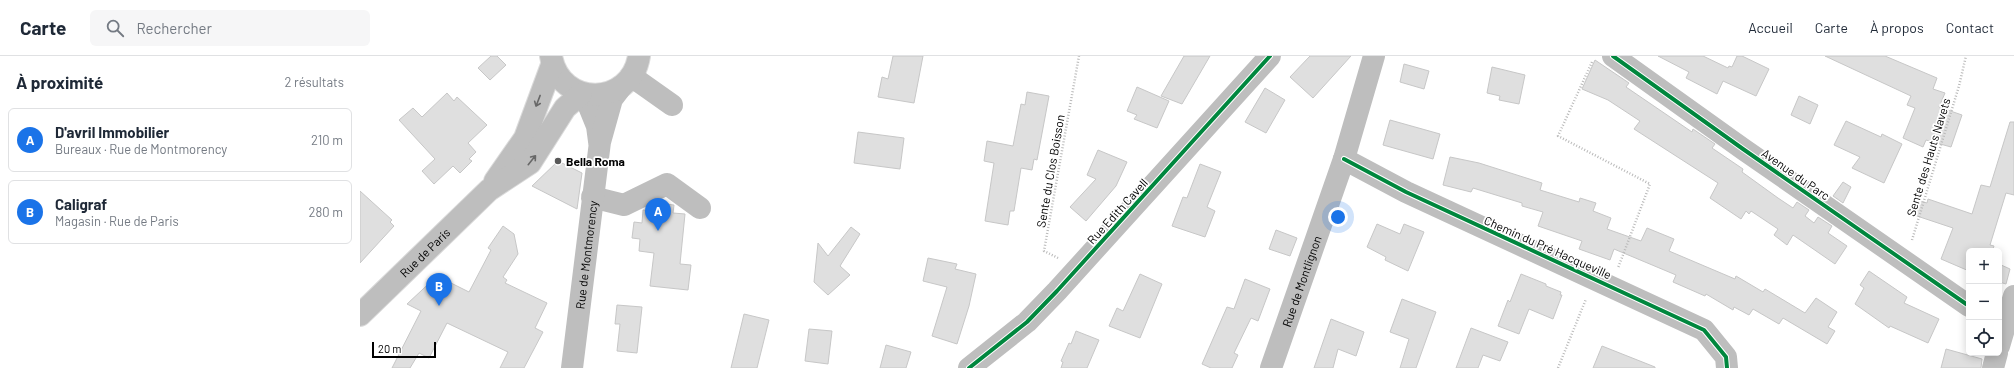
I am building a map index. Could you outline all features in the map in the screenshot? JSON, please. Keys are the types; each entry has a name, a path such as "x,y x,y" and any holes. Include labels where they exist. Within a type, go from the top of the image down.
{"street":[{"name":"Rue Edith Cavell","path":"969,368 1027,322 1079,268 1270,56"},
{"name":"Rue de Montlignon","path":"1271,368 1344,159 1374,56"},
{"name":"Avenue du Parc","path":"1613,56 1966,304"},
{"path":"552,60 564,83 583,94 602,94 612,92 636,67 672,105"},
{"name":"Rue de Paris","path":"489,190 525,138 552,60"},
{"name":"Rue de Montmorency","path":"572,368 600,142 612,100 636,67"},
{"name":"Rue de Paris","path":"360,315 489,190 530,163 565,108 583,94"},
{"name":"Rue de Montmorency","path":"583,94 597,126 600,142"},
{"name":"Chemin du Pré Hacqueville","path":"1344,159 1406,192 1704,330 1726,357 1727,368"},
{"path":"592,197 624,205 667,184 700,208"},
{"path":"2002,342 2014,296"},
{"path":"1993,368 1997,356"}],"path":[{"path":"1558,368 1602,283 1650,184 1558,136 1595,56"}],"building":[{"path":"491,56 497,56 506,65 490,80 478,68"},
{"path":"893,56 923,56 914,103 878,97 882,77 888,79"},
{"path":"1184,56 1210,56 1182,104 1161,96"},
{"path":"1310,56 1351,56 1313,98 1290,77"},
{"path":"1658,56 1703,56 1728,68 1729,66 1732,67 1737,56 1742,56 1769,69 1756,96 1723,81 1717,94 1686,78 1689,72"},
{"path":"1825,56 1885,56 1937,78 1933,89 1945,93 1939,107 1962,115 1951,147 1926,140 1923,147 1903,138 1915,108 1907,105 1911,96"},
{"path":"1595,60 1629,83 1626,87 1692,132 1693,129 1715,144 1712,148 1743,169 1742,172 1778,198 1793,208 1797,202 1809,210 1805,216 1814,223 1818,217 1832,226 1828,233 1847,246 1835,264 1793,235 1787,245 1774,235 1778,229 1751,211 1749,214 1746,211 1741,219 1710,198 1718,183 1634,129 1640,121 1608,100 1582,89"},
{"path":"1404,64 1429,71 1424,89 1400,82"},
{"path":"1492,67 1525,75 1519,104 1499,100 1500,96 1487,93"},
{"path":"1137,87 1169,101 1157,128 1134,119 1137,115 1127,111"},
{"path":"1265,88 1285,100 1266,133 1245,122"},
{"path":"1027,92 1049,96 1037,160 1034,159 1032,170 1021,168 1014,211 1010,211 1008,225 985,221 994,163 984,161 987,141 1013,146 1021,104 1025,105"},
{"path":"447,93 454,101 457,97 487,125 468,143 476,152 469,159 472,161 460,173 453,166 434,184 422,171 435,159 399,120 413,108 422,117"},
{"path":"1799,96 1818,105 1810,124 1791,115"},
{"path":"1390,120 1440,134 1433,159 1383,145"},
{"path":"1846,121 1881,137 1882,134 1902,144 1884,183 1852,168 1860,157 1834,145"},
{"path":"2010,122 2014,122 2014,195 2006,193 1990,245 1994,246 1993,248 1966,248 1966,270 1941,259 1953,228 1908,213 1917,200 1927,203 1928,199 1972,214 1981,185 1990,187"},
{"path":"858,132 904,138 900,169 854,163"},
{"path":"1098,150 1127,162 1116,186 1086,221 1070,207 1096,179 1087,175"},
{"path":"1450,157 1479,163 1542,183 1540,190 1579,202 1580,198 1596,203 1593,211 1611,218 1607,229 1641,241 1647,228 1674,239 1669,251 1735,279 1736,276 1763,292 1765,289 1805,313 1816,298 1837,312 1828,327 1835,331 1827,344 1783,318 1779,324 1753,309 1749,315 1734,307 1733,310 1706,294 1705,296 1673,282 1676,275 1614,249 1610,260 1579,249 1582,241 1538,226 1543,212 1522,206 1522,203 1473,188 1471,192 1443,185"},
{"path":"558,161 582,173 577,209 532,186"},
{"path":"1200,164 1221,172 1207,207 1215,211 1205,237 1172,226 1183,197 1187,198"},
{"path":"1843,182 1851,187 1843,203 1833,196"},
{"path":"360,191 392,220 390,222 394,226 360,263"},
{"path":"657,203 674,205 673,213 685,214 680,264 691,265 688,290 650,286 654,253 639,251 640,239 632,238 634,222 642,223 643,210 656,211"},
{"path":"1377,224 1400,234 1404,224 1424,232 1408,271 1385,260 1386,257 1367,247"},
{"path":"503,226 514,234 518,254 503,277 507,280 505,283 547,303 535,328 543,332 524,368 500,368 508,352 447,323 429,358 419,353 410,368 392,368 421,311 407,304 437,276 469,292 491,250 488,248"},
{"path":"851,227 860,234 840,266 850,275 828,295 814,282 818,243 828,256"},
{"path":"1276,230 1297,238 1290,256 1269,249"},
{"path":"928,258 957,264 955,269 976,274 969,306 957,344 932,336 947,287 923,281"},
{"path":"2002,265 2010,269 2006,284 2002,283"},
{"path":"1869,271 1907,297 1904,303 1939,319 1928,343 1890,326 1889,328 1855,304 1864,288 1860,285"},
{"path":"1140,274 1162,284 1140,338 1109,326 1117,308 1123,311"},
{"path":"1521,274 1546,284 1546,286 1561,292 1560,295 1562,295 1553,319 1529,309 1519,334 1498,326 1508,300 1510,302"},
{"path":"1245,279 1270,289 1258,321 1251,318 1234,353 1238,355 1232,368 1211,368 1202,364 1227,307 1234,309"},
{"path":"1402,299 1436,312 1416,368 1400,368 1409,339 1390,332"},
{"path":"617,305 642,307 637,353 617,351 620,324 615,324"},
{"path":"744,314 769,320 757,368 731,368"},
{"path":"1331,319 1364,332 1356,356 1338,349 1333,368 1314,368"},
{"path":"1471,328 1508,342 1500,361 1483,355 1478,368 1456,368"},
{"path":"809,329 832,331 828,364 805,361"},
{"path":"1076,331 1099,340 1087,368 1061,368 1063,362 1061,361 1069,343 1071,344"},
{"path":"886,345 911,352 906,368 880,368"},
{"path":"1602,346 1655,367 1655,368 1593,368"},
{"path":"1946,349 1966,355 1966,356 1982,359 1981,368 1941,368"}],"cycle path":[{"path":"969,368 1027,322 1057,291 1270,56"},
{"path":"1613,56 1743,149 1966,304"},
{"path":"1344,159 1406,192 1704,330 1726,357 1727,368"}],"place":[{"name":"Bella Roma","path":"558,161"},
{"name":"D'avril Immobilier","path":"658,231"},
{"name":"Caligraf","path":"439,306"}]}
